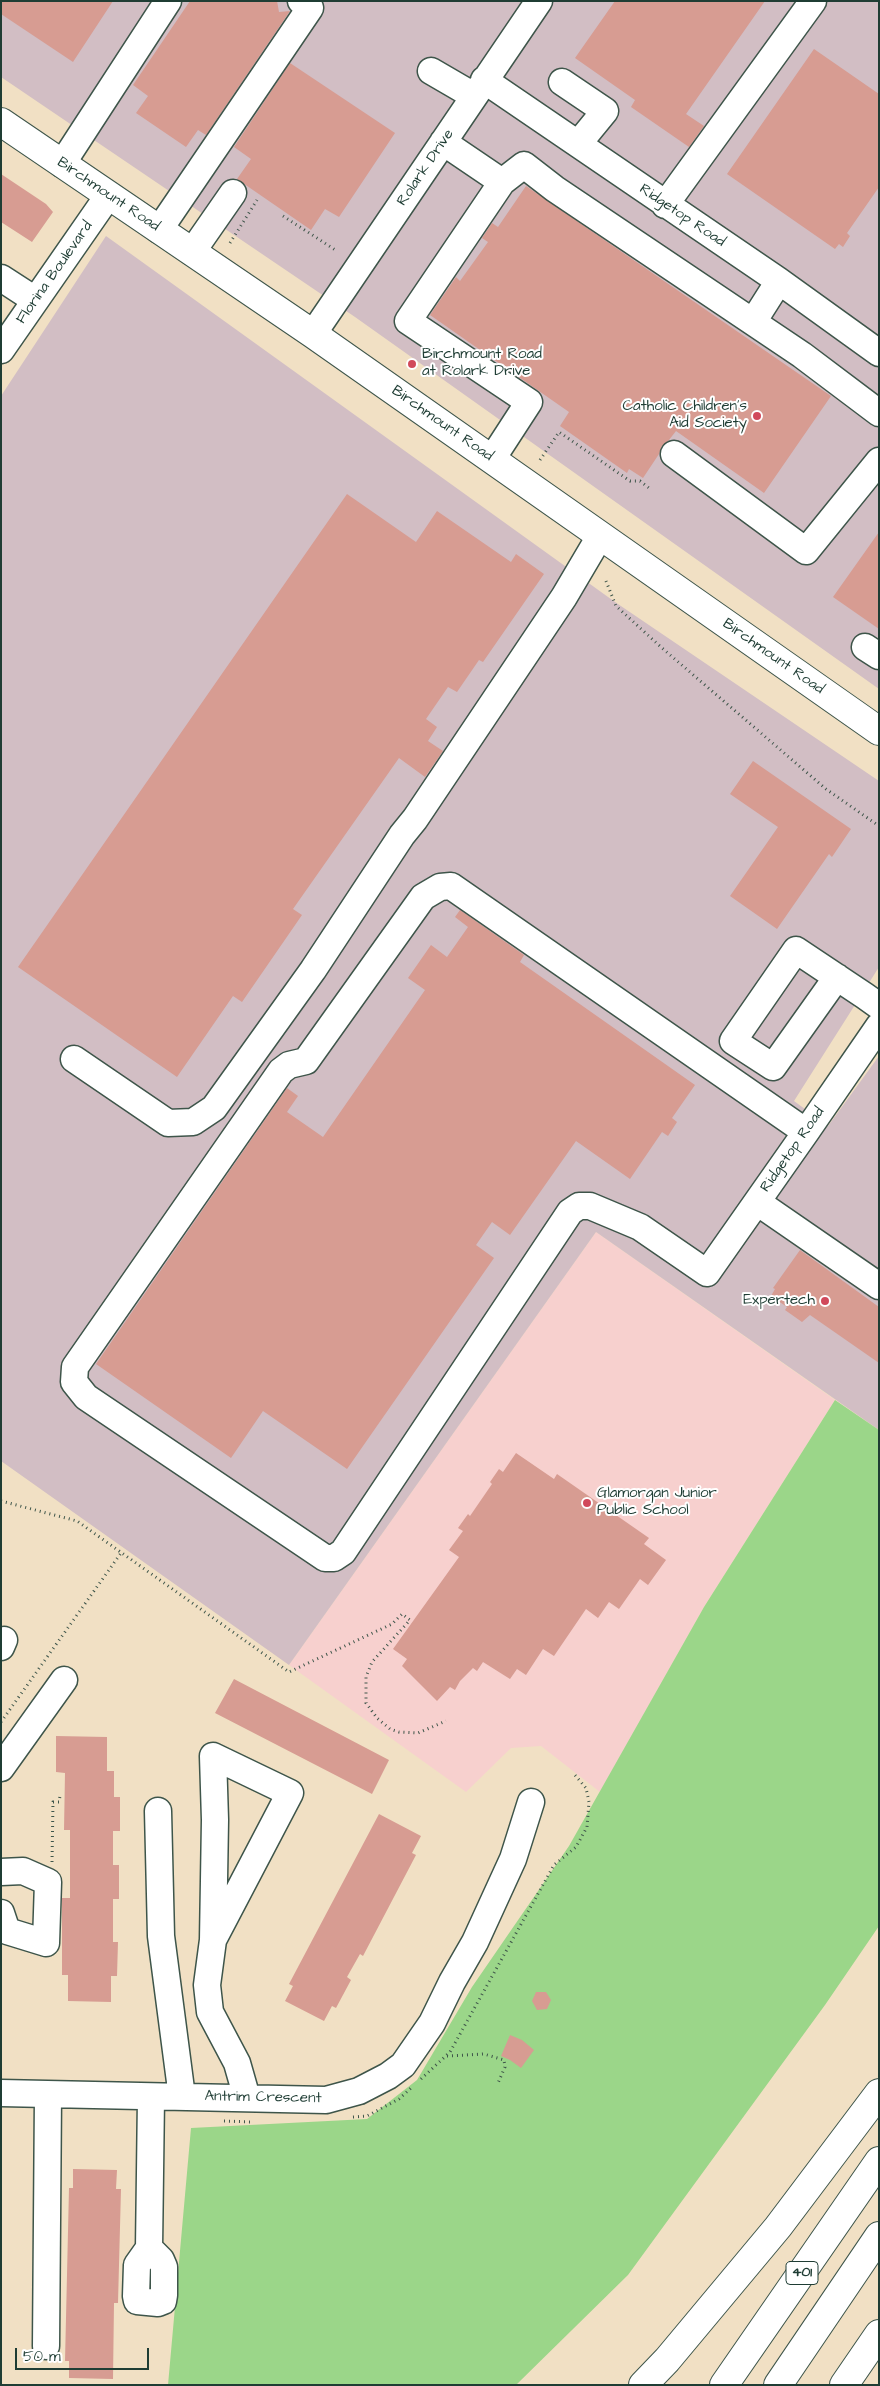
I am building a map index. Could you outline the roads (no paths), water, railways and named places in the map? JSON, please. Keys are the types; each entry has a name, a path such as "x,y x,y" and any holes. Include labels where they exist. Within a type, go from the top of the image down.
{"main road":[{"name":"Birchmount Road","path":"1,122 313,334 879,730"},
{"path":"643,2385 667,2360 778,2227 879,2093"},
{"name":"401","path":"724,2385 879,2161"},
{"path":"778,2385 879,2236"},
{"path":"844,2385 879,2334"}],"street":[{"path":"62,164 168,1"},
{"path":"160,230 310,8 300,1"},
{"name":"Rolark Drive","path":"313,334 539,1"},
{"path":"665,205 813,1"},
{"name":"Ridgetop Road","path":"431,71 479,89 578,144 779,281 879,353"},
{"path":"562,82 605,111 578,144"},
{"path":"443,142 502,182"},
{"path":"492,459 529,402 408,320 502,182 524,165 555,189 802,355 879,413"},
{"name":"Florina Boulevard","path":"1,350 108,196"},
{"path":"192,252 245,197"},
{"path":"1,278 35,300"},
{"path":"753,322 779,281"},
{"path":"674,454 806,551 879,461"},
{"path":"74,1059 168,1123 193,1122 214,1108 313,970 402,835 421,811 564,597 600,536"},
{"name":"Ridgetop Road","path":"806,1132 451,886 440,887 423,897 306,1062 289,1065 281,1071 75,1367 74,1382 86,1397 325,1558 334,1558 348,1543 570,1212 579,1206 590,1206 640,1228 707,1274 806,1132 879,1026"},
{"path":"837,977 879,1006"},
{"path":"757,1202 879,1286"},
{"path":"1,1768 64,1680"},
{"path":"213,1940 290,1793 213,1756 215,1820 213,1940 207,1985 210,2012 237,2063 248,2098"},
{"name":"Antrim Crescent","path":"1,2093 326,2100 360,2091 388,2076 403,2065 432,2023 452,1982 475,1942 513,1859 531,1802"},
{"path":"158,1811 161,1936 182,2097"},
{"path":"1,1872 23,1870 48,1882 46,1943 6,1931 1,1913"},
{"path":"46,2346 48,2095"},
{"path":"150,2248 151,2097"}],"place":[{"name":"Birchmount Road at Rolark Drive","path":"412,364"},
{"name":"Catholic Children's Aid Society","path":"757,416"},
{"name":"Expertech","path":"825,1301"},
{"name":"Glamorgan Junior Public School","path":"587,1503"}]}
